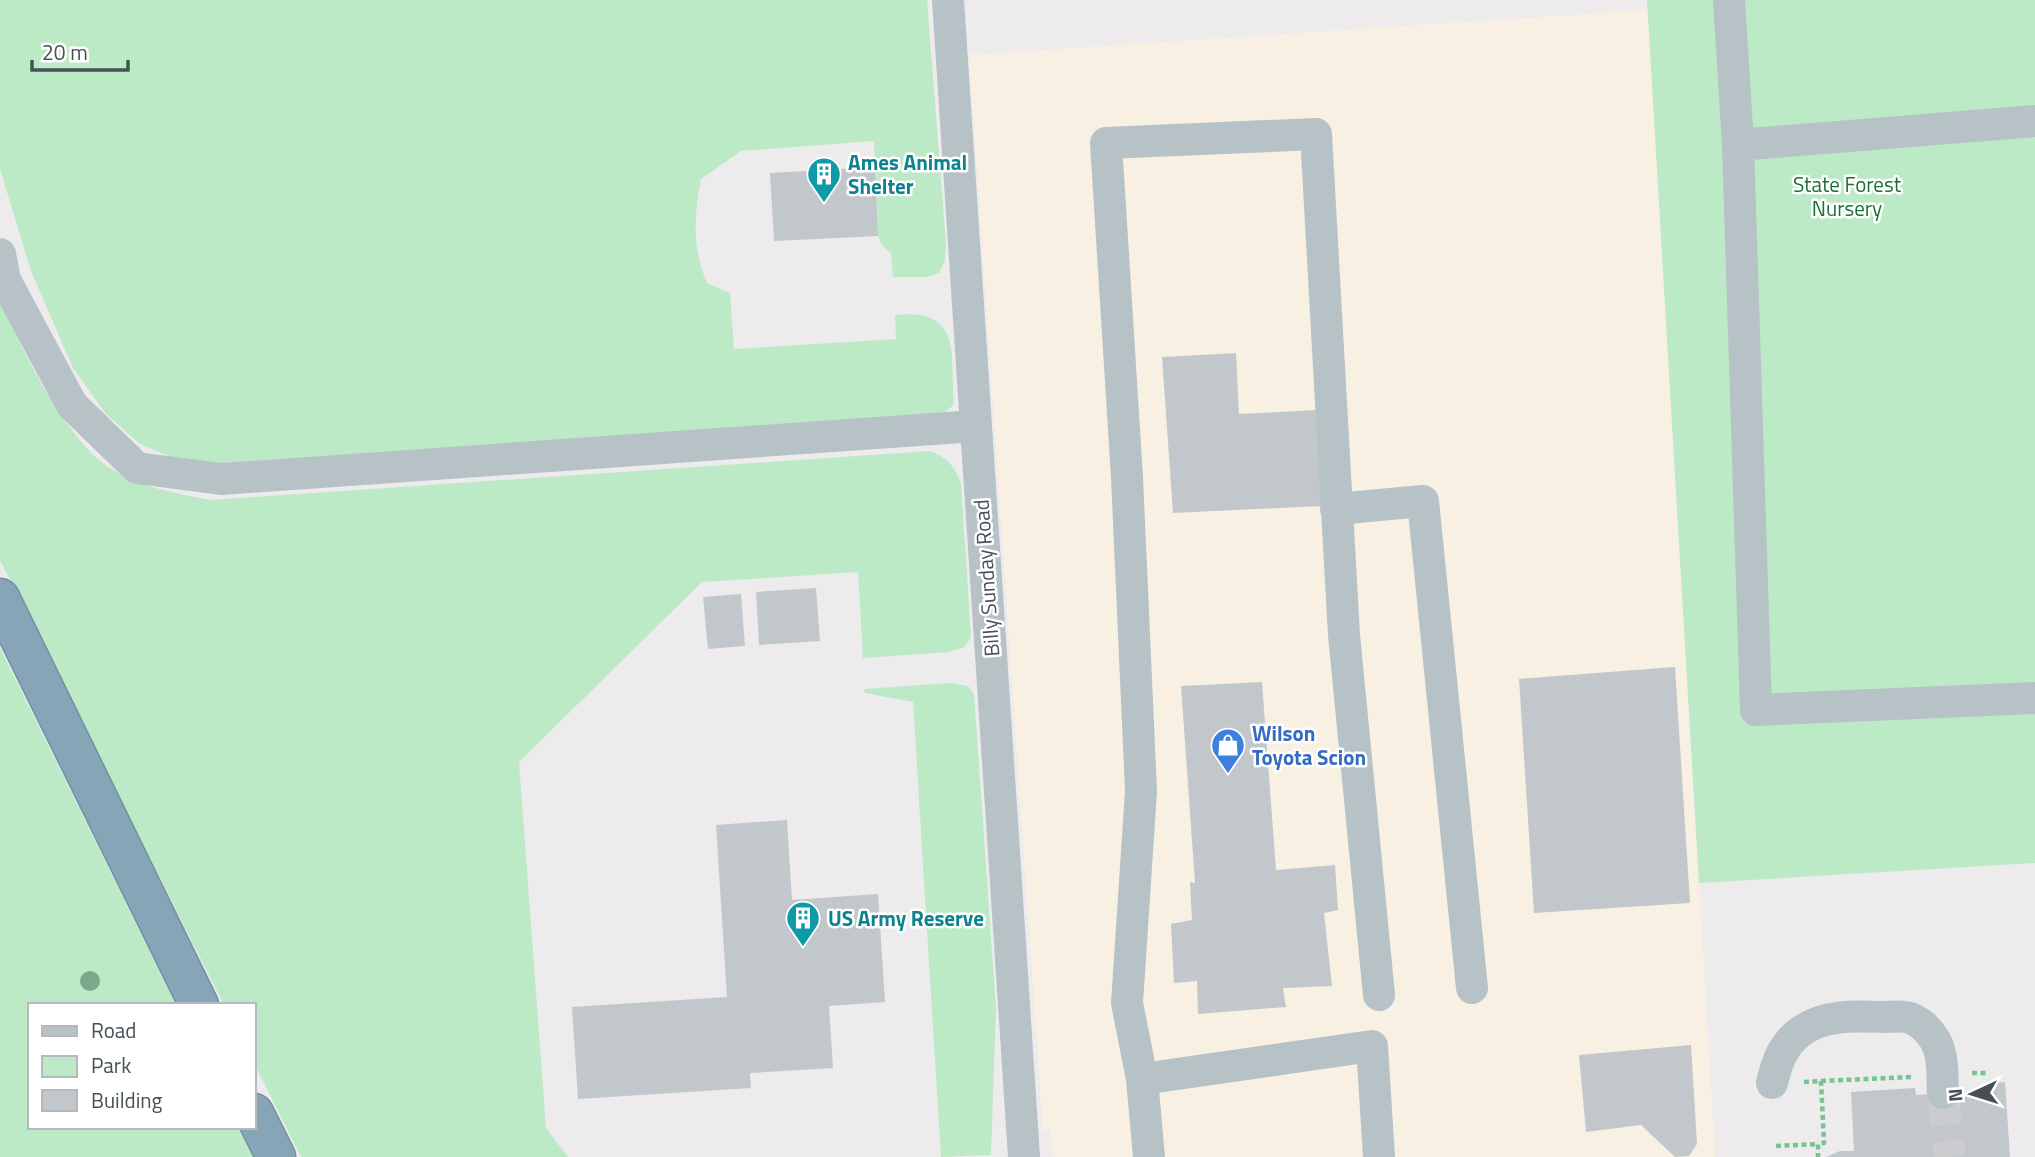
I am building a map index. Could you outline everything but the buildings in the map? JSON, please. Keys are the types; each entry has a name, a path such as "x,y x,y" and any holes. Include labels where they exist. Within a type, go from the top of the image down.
{"highway":[{"path":"0,598 198,1003"},
{"path":"256,1117 276,1157"}],"street":[{"name":"Billy Sunday Road","path":"948,0 1024,1157"},
{"path":"1730,0 1738,145 1756,710 2035,698"},
{"path":"1738,145 2035,121"},
{"path":"1149,1157 1142,1079 1127,1003 1141,791 1127,477 1106,144 1315,134 1344,635 1379,995"},
{"path":"0,254 5,279 72,405 137,468 220,479 976,426"},
{"path":"1336,509 1423,501 1472,988"},
{"path":"1772,1083 1779,1057 1789,1042 1802,1031 1817,1023 1853,1016 1907,1017 1919,1022 1935,1041 1941,1055 1942,1084"},
{"path":"1142,1079 1372,1046 1379,1157"}],"path":[{"path":"1772,1083 1821,1081 1942,1084 1986,1073"},
{"path":"1776,1146 1824,1143 1821,1081"},
{"path":"1818,1144 1818,1157"}],"shaded area":[{"path":"1648,10 1715,1157 1053,1157 1050,1128 1043,1132 969,55"}],"green space":[{"path":"0,0 927,0 946,244 945,261 939,273 927,277 893,277 891,253 882,246 878,236 874,141 741,151 701,179 696,232 699,257 707,283 730,293 734,349 896,339 895,315 917,315 932,319 942,327 948,338 952,352 954,404 944,414 208,464 177,460 140,444 106,414 73,368 31,271 0,169"},
{"name":"State Forest Nursery","path":"1647,0 2035,0 2035,863 1699,883"},
{"path":"0,294 18,339 46,391 62,416 96,457 113,470 136,481 210,500 930,451 953,467 961,483 971,637 964,647 949,652 863,658 858,572 702,582 519,762 546,1128 568,1157 301,1157 256,1067 256,1003 223,1003 0,560"},
{"path":"0,648 175,1003 28,1003 28,1129 240,1129 254,1157 0,1157"},
{"path":"951,683 968,686 974,694 996,1009 991,1155 941,1157 913,702 865,693 864,689"}],"tunnel":[{"path":"1943,1093 1950,1157"}],"place":[{"name":"Ames Animal Shelter","path":"824,204"},
{"name":"Wilson Toyota Scion","path":"1228,775"},
{"name":"US Army Reserve","path":"803,948"}]}
